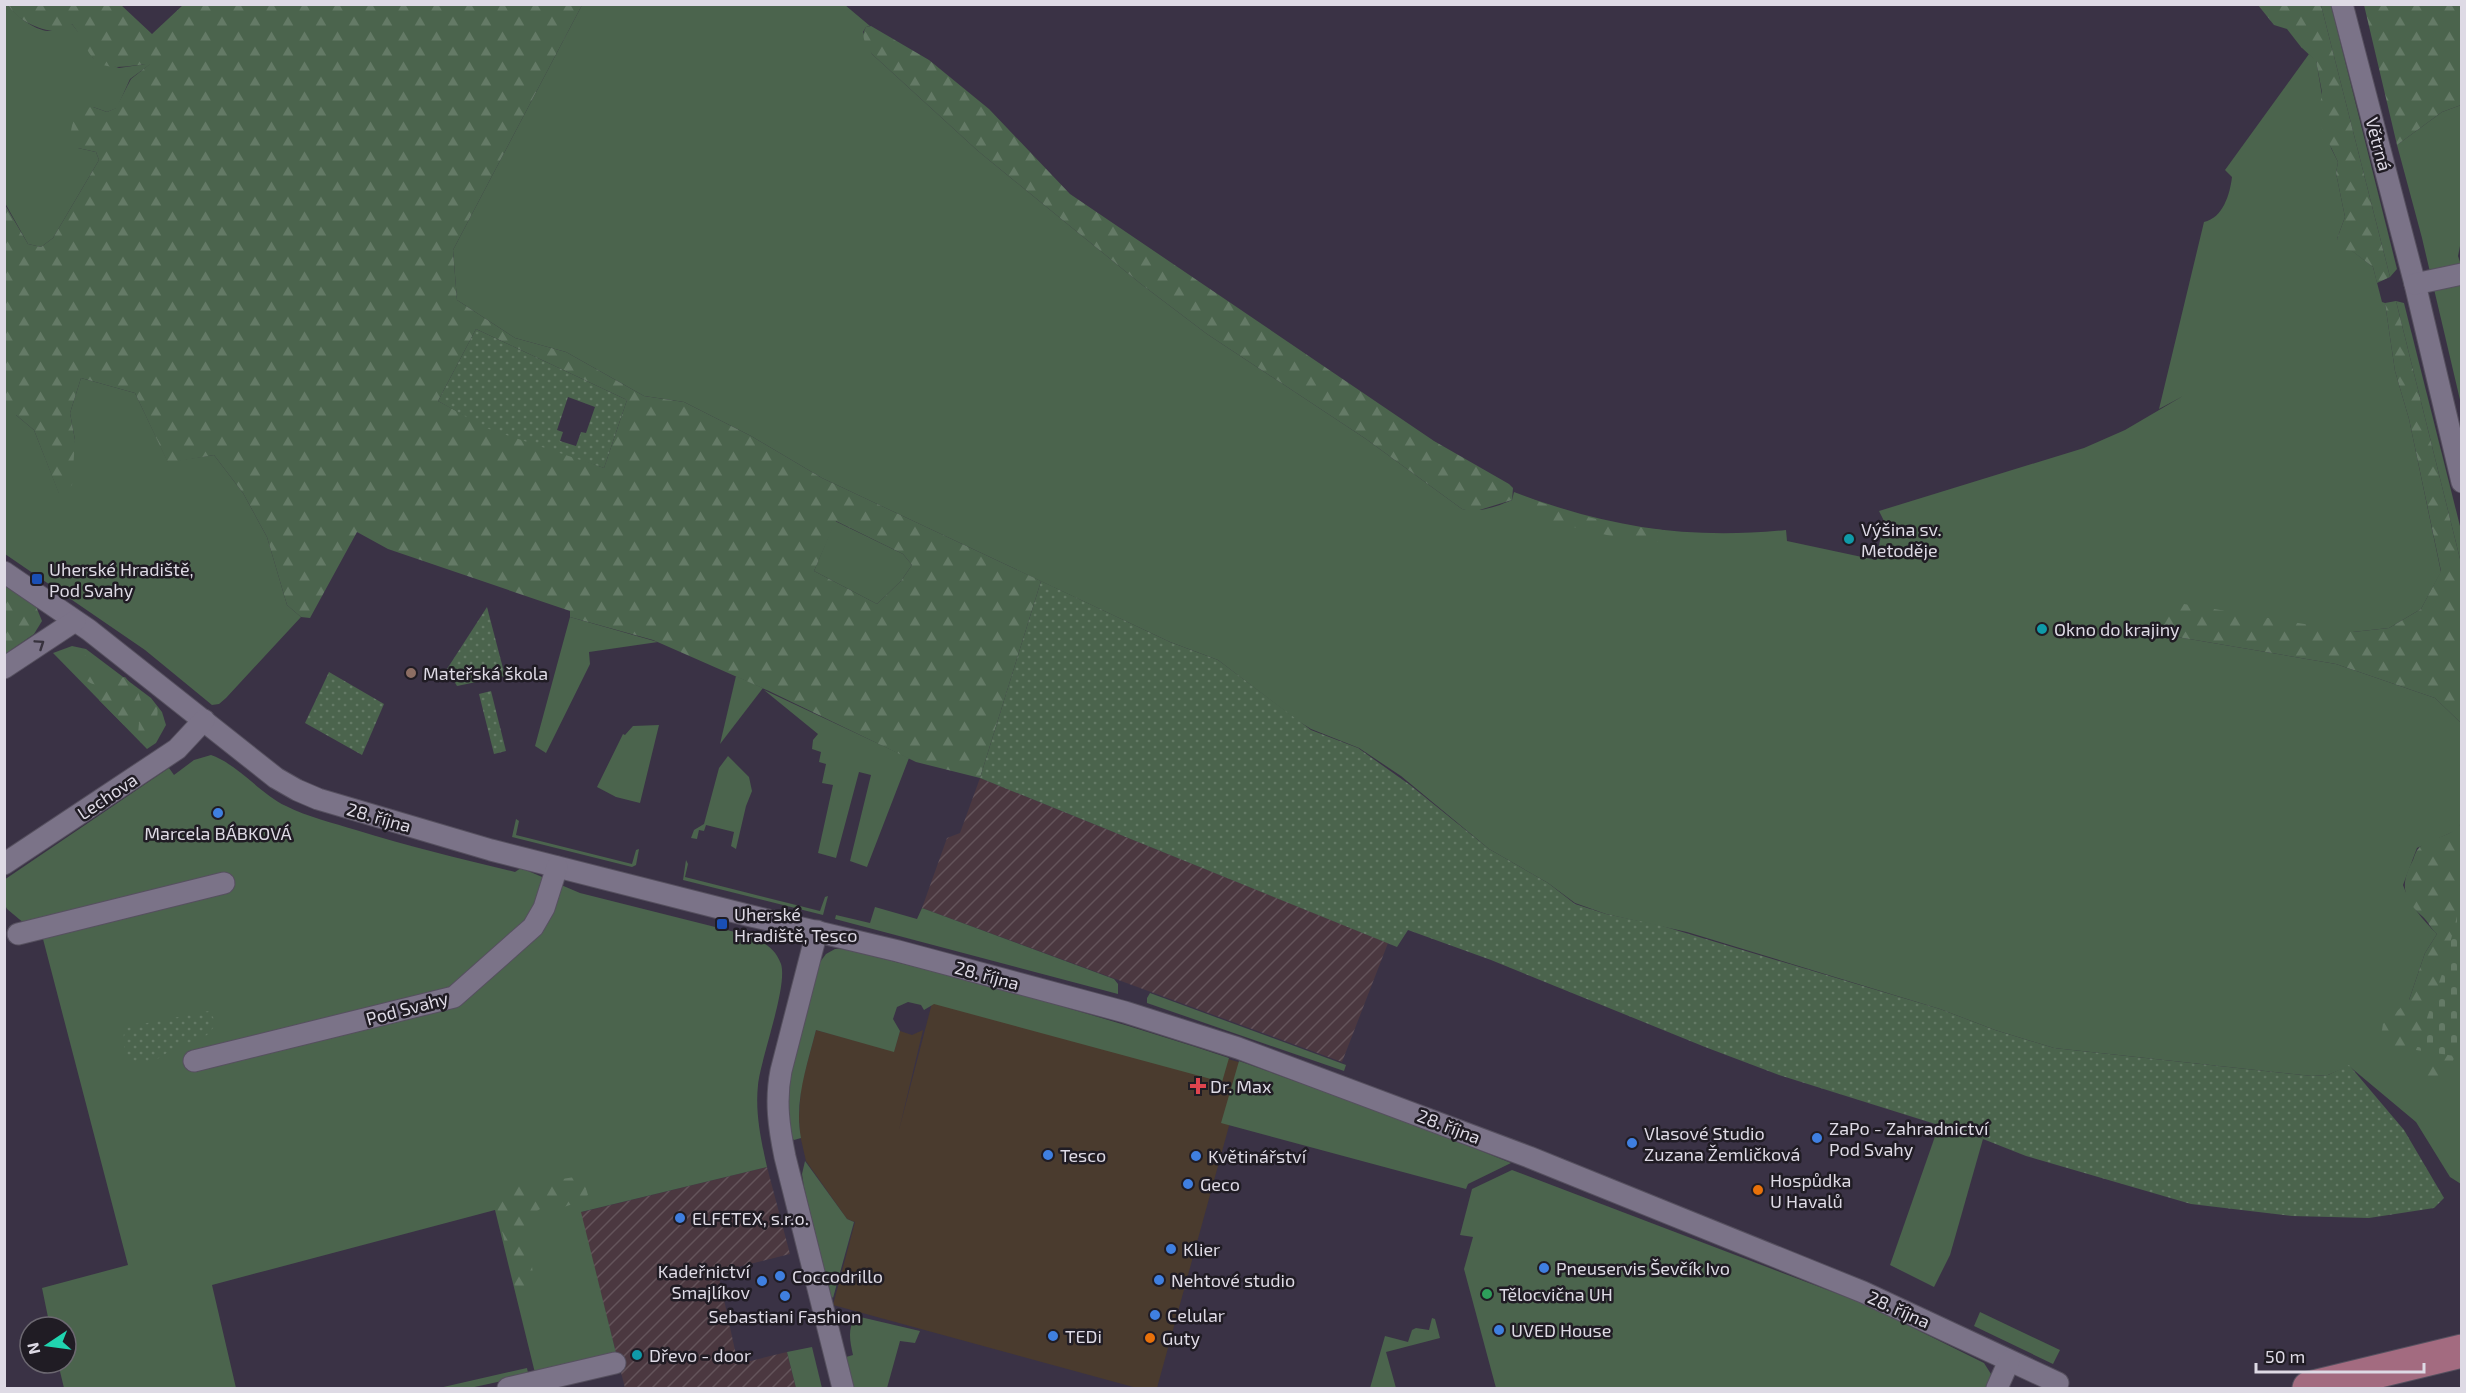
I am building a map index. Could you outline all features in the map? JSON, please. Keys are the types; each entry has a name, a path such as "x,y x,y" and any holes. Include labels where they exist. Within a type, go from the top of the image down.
{"main road":[{"path":"2309,1389 2462,1351"}],"street":[{"name":"Větrná","path":"2342,4 2415,284 2462,482"},
{"path":"2415,284 2462,274"},
{"name":"28. října","path":"4,572 75,621 276,778 307,795 359,812 557,867 898,951 1125,1012 1238,1048 1530,1156 1863,1292 2058,1383"},
{"path":"4,668 75,621"},
{"name":"Lechova","path":"4,864 177,749 204,720"},
{"name":"Pod Svahy","path":"194,1061 454,997 533,927 544,908 557,867"},
{"path":"18,934 224,883"},
{"path":"817,932 781,1071 778,1119 783,1149 843,1389"},
{"path":"1997,1389 2009,1361"},
{"path":"508,1389 615,1363"}],"shaded area":[{"path":"980,778 1388,943 1342,1062 922,908 947,838 960,833"},
{"name":"Tesco","path":"938,980 1246,1064 1157,1388 1137,1388 833,1305 855,1222 847,1219 806,1161 800,1135 801,1086 816,1030 894,1051 900,1031 912,1035 923,1030 899,1130"},
{"path":"767,1167 790,1254 718,1272 738,1364 787,1352 796,1388 625,1388 596,1275 567,1282 577,1191 582,1212"}],"green space":[{"path":"4,5 8,5 25,21 43,30 54,31 72,24 85,41 93,58 119,68 152,63 130,79 117,108 107,112 93,107 78,148 96,152 99,160 53,238 41,247 28,244 5,203"},
{"path":"8,5 121,5 152,34 183,5 582,5 453,250 457,300 515,338 566,352 644,396 684,402 751,436 822,478 1041,581 980,778 916,762 769,691 653,640 570,617 570,611 388,549 357,532 310,618 301,617 287,605 267,537 243,493 214,455 168,463 135,393 81,378 70,413 75,440 72,485 59,494 34,430 16,415 5,415 4,203 28,244 41,247 53,238 99,160 96,152 78,148 71,141 76,116 82,108 93,107 107,112 116,108 131,79 150,64 120,67 104,65 92,57 72,24 61,32 46,30 24,21","holes":["476,329 627,400 604,468 464,415 438,401","836,521 903,554 912,565 901,581 877,604 814,571"]},
{"path":"582,5 845,5 870,26 866,27 863,32 872,54 978,151 1141,284 1207,334 1366,439 1462,509 1481,510 1494,507 1512,500 1514,492 1582,514 1648,528 1715,533 1786,530 1787,541 1876,560 1884,521 1879,511 2084,448 2125,430 2183,396 2159,409 2204,222 2216,216 2227,198 2232,177 2225,170 2309,54 2316,60 2331,148 2338,162 2336,173 2345,217 2337,239 2373,267 2382,302 2385,303 2395,371 2409,419 2441,572 2421,609 2389,628 2353,632 2154,633 2336,664 2435,698 2461,723 2461,823 2457,830 2417,848 2403,885 2417,911 2437,934 2425,953 2409,1000 2461,1056 2461,1184 2450,1177 2416,1122 2349,1066 2328,1075 2312,1076 2054,1048 1995,1030 1940,1009 1687,932 1606,914 1575,903 1548,883 1489,849 1401,776 1359,748 1311,729 1298,721 1218,660 1170,642 822,478 751,436 684,402 644,396 566,352 515,338 457,300 453,250"},
{"path":"2258,5 2321,5 2390,277 2377,283 2373,267 2352,251 2342,250 2337,239 2345,217 2336,173 2338,162 2318,120 2322,92 2316,61 2287,29 2274,25"},
{"path":"2321,5 2331,5 2397,269 2390,277"},
{"path":"2364,5 2461,5 2461,105 2442,112 2397,145"},
{"path":"871,26 929,60 989,109 1070,194 1434,441 1509,484 1513,488 1512,500 1473,512 1462,509 1366,439 1207,334 1141,284 978,151 872,54 864,38 866,27"},
{"path":"2461,105 2462,236 2458,256 2462,268 2461,404 2422,238 2397,145 2442,112"},
{"path":"2396,301 2404,303 2461,530 2461,563"},
{"path":"2396,301 2461,563 2461,723 2435,698 2336,664 2154,633 2160,600 2353,632 2389,628 2421,609 2441,571 2409,419 2395,371 2385,303"},
{"path":"476,329 627,400 604,468 486,428 438,401","holes":["568,397 595,407 586,433 581,432 576,446 560,441 563,432 557,430"]},
{"path":"81,378 135,393 168,462 214,455 243,493 267,537 287,605 301,617 219,704 212,705 145,650 5,554 4,415 16,415 34,430 59,493 75,440 70,413"},
{"path":"1526,497 1593,518 1628,526 1663,530 1663,540 1655,542 1623,538 1539,518 1526,509"},
{"path":"835,521 903,554 912,565 901,581 877,604 814,571"},
{"path":"1041,581 1170,642 1218,660 1311,730 1358,748 1410,785 1489,849 1548,883 1575,904 1606,914 1659,925 1940,1009 1995,1030 2054,1048 2312,1076 2328,1075 2349,1065 2404,1130 2444,1198 2434,1208 2369,1218 2292,1216 2191,1204 2026,1156 1983,1139 1779,1075 1491,960 1408,930 1397,947 980,778"},
{"path":"5,584 35,604 42,621 34,634 5,654"},
{"path":"487,607 505,676 457,686 447,669"},
{"path":"570,617 658,642 589,652 590,664 546,753 535,746"},
{"path":"72,646 86,649 151,698 162,712 166,725 156,743 147,749 53,653"},
{"path":"81,654 97,660 105,681 125,677 138,692 143,706 157,706 156,722 141,743 138,734 139,723 132,726 124,725 99,700 103,686 89,682 83,676 75,656"},
{"path":"329,672 384,704 362,755 305,723"},
{"path":"736,676 763,688 720,744"},
{"path":"764,690 909,758 867,867 850,861 871,775 859,772 836,858 818,853 833,785 822,783 826,764 819,762 821,752 812,749 813,740 818,734"},
{"path":"491,691 506,751 494,754 479,694"},
{"path":"659,725 640,803 616,797 597,787 623,734 625,735 633,726"},
{"path":"211,755 231,765 276,800 312,817 515,872 521,868 580,893 747,935 763,942 775,953 781,964 781,988 760,1073 757,1095 759,1126 767,1167 581,1212 616,1353 535,1373 495,1210 212,1285 236,1388 64,1388 61,1375 78,1375 78,1315 48,1315 42,1288 128,1265 43,939 7,909 4,880 169,768 174,775 194,760"},
{"path":"728,756 749,777 752,791 736,849 731,846 734,832 706,825 704,831 699,830 697,839 691,838 694,830 704,824 719,768"},
{"path":"516,819 519,821 516,835 632,864 636,850 639,849 636,865 632,867 512,837"},
{"path":"2461,823 2462,1034 2452,1055 2454,1058 2448,1074 2437,1084 2429,1084 2423,1063 2426,1052 2413,1043 2396,1048 2388,1047 2380,1042 2383,1024 2409,1000 2425,953 2437,934 2407,898 2405,885 2408,870 2417,850 2428,842 2452,832"},
{"path":"686,860 688,864 685,877 820,911 825,897 828,896 823,915 683,880"},
{"path":"2461,901 2461,1057 2416,1050 2442,974"},
{"path":"875,907 917,919 922,908 1114,979 1118,984 1118,994 835,919 836,915 870,923"},
{"path":"835,949 892,961 1037,999 1229,1058 1222,1082 934,1004 924,1010 921,1005 908,1002 897,1007 893,1019 900,1031 894,1052 816,1030 800,1097 801,1138 794,1140 791,1137 787,1109 791,1069 820,962 826,954"},
{"path":"1150,993 1346,1065 1344,1071 1147,1003"},
{"path":"209,1011 216,1022 213,1029 199,1040 175,1048 150,1062 136,1061 127,1054 124,1042 125,1029"},
{"path":"1239,1061 1406,1121 1511,1163 1468,1184 1466,1189 1221,1123"},
{"path":"1939,1125 1983,1139 1950,1255 1934,1287 1890,1265"},
{"path":"805,1161 847,1219 854,1222 833,1298 804,1187 802,1174"},
{"path":"1512,1170 1867,1305 1984,1363 1991,1374 1989,1388 1496,1388 1464,1269 1473,1237 1460,1235 1472,1189"},
{"path":"582,1176 588,1195 567,1206 540,1209 533,1214 527,1225 533,1281 527,1301 518,1301 494,1196 497,1186 514,1186"},
{"path":"1980,1312 2060,1350 2053,1364 1974,1326"},
{"path":"856,1316 920,1331 915,1343 900,1341 887,1388 854,1388 846,1357 853,1355 850,1330"},
{"path":"1432,1318 1435,1319 1440,1338 1386,1352 1396,1388 1370,1388 1385,1336 1408,1342 1412,1330 1416,1328 1429,1330"},
{"path":"812,1347 822,1388 796,1388 787,1352"},
{"path":"527,1368 528,1373 525,1376 470,1388 439,1388"}],"place":[{"name":"Výšina sv. Metoděje","path":"1849,539"},
{"name":"Uherské Hradiště, Pod Svahy","path":"37,579"},
{"name":"Okno do krajiny","path":"2042,629"},
{"name":"Mateřská škola","path":"411,673"},
{"name":"Marcela BÁBKOVÁ","path":"218,813"},
{"name":"Uherské Hradiště, Tesco","path":"722,924"},
{"name":"Dr. Max","path":"1198,1086"},
{"name":"ZaPo - Zahradnictví Pod Svahy","path":"1817,1138"},
{"name":"Vlasové Studio Zuzana Žemličková","path":"1632,1143"},
{"name":"Tesco","path":"1048,1155"},
{"name":"Květinářství","path":"1196,1156"},
{"name":"Geco","path":"1188,1184"},
{"name":"Hospůdka U Havalů","path":"1758,1190"},
{"name":"ELFETEX, s.r.o.","path":"680,1218"},
{"name":"Klier","path":"1171,1249"},
{"name":"Pneuservis Ševčík Ivo","path":"1544,1268"},
{"name":"Coccodrillo","path":"780,1276"},
{"name":"Nehtové studio","path":"1159,1280"},
{"name":"Kadeřnictví Smajlíkov","path":"762,1281"},
{"name":"Tělocvična UH","path":"1487,1294"},
{"name":"Sebastiani Fashion","path":"785,1296"},
{"name":"Celular","path":"1155,1315"},
{"name":"UVED House","path":"1499,1330"},
{"name":"TEDi","path":"1053,1336"},
{"name":"Guty","path":"1150,1338"},
{"name":"Dřevo - door","path":"637,1355"}]}
